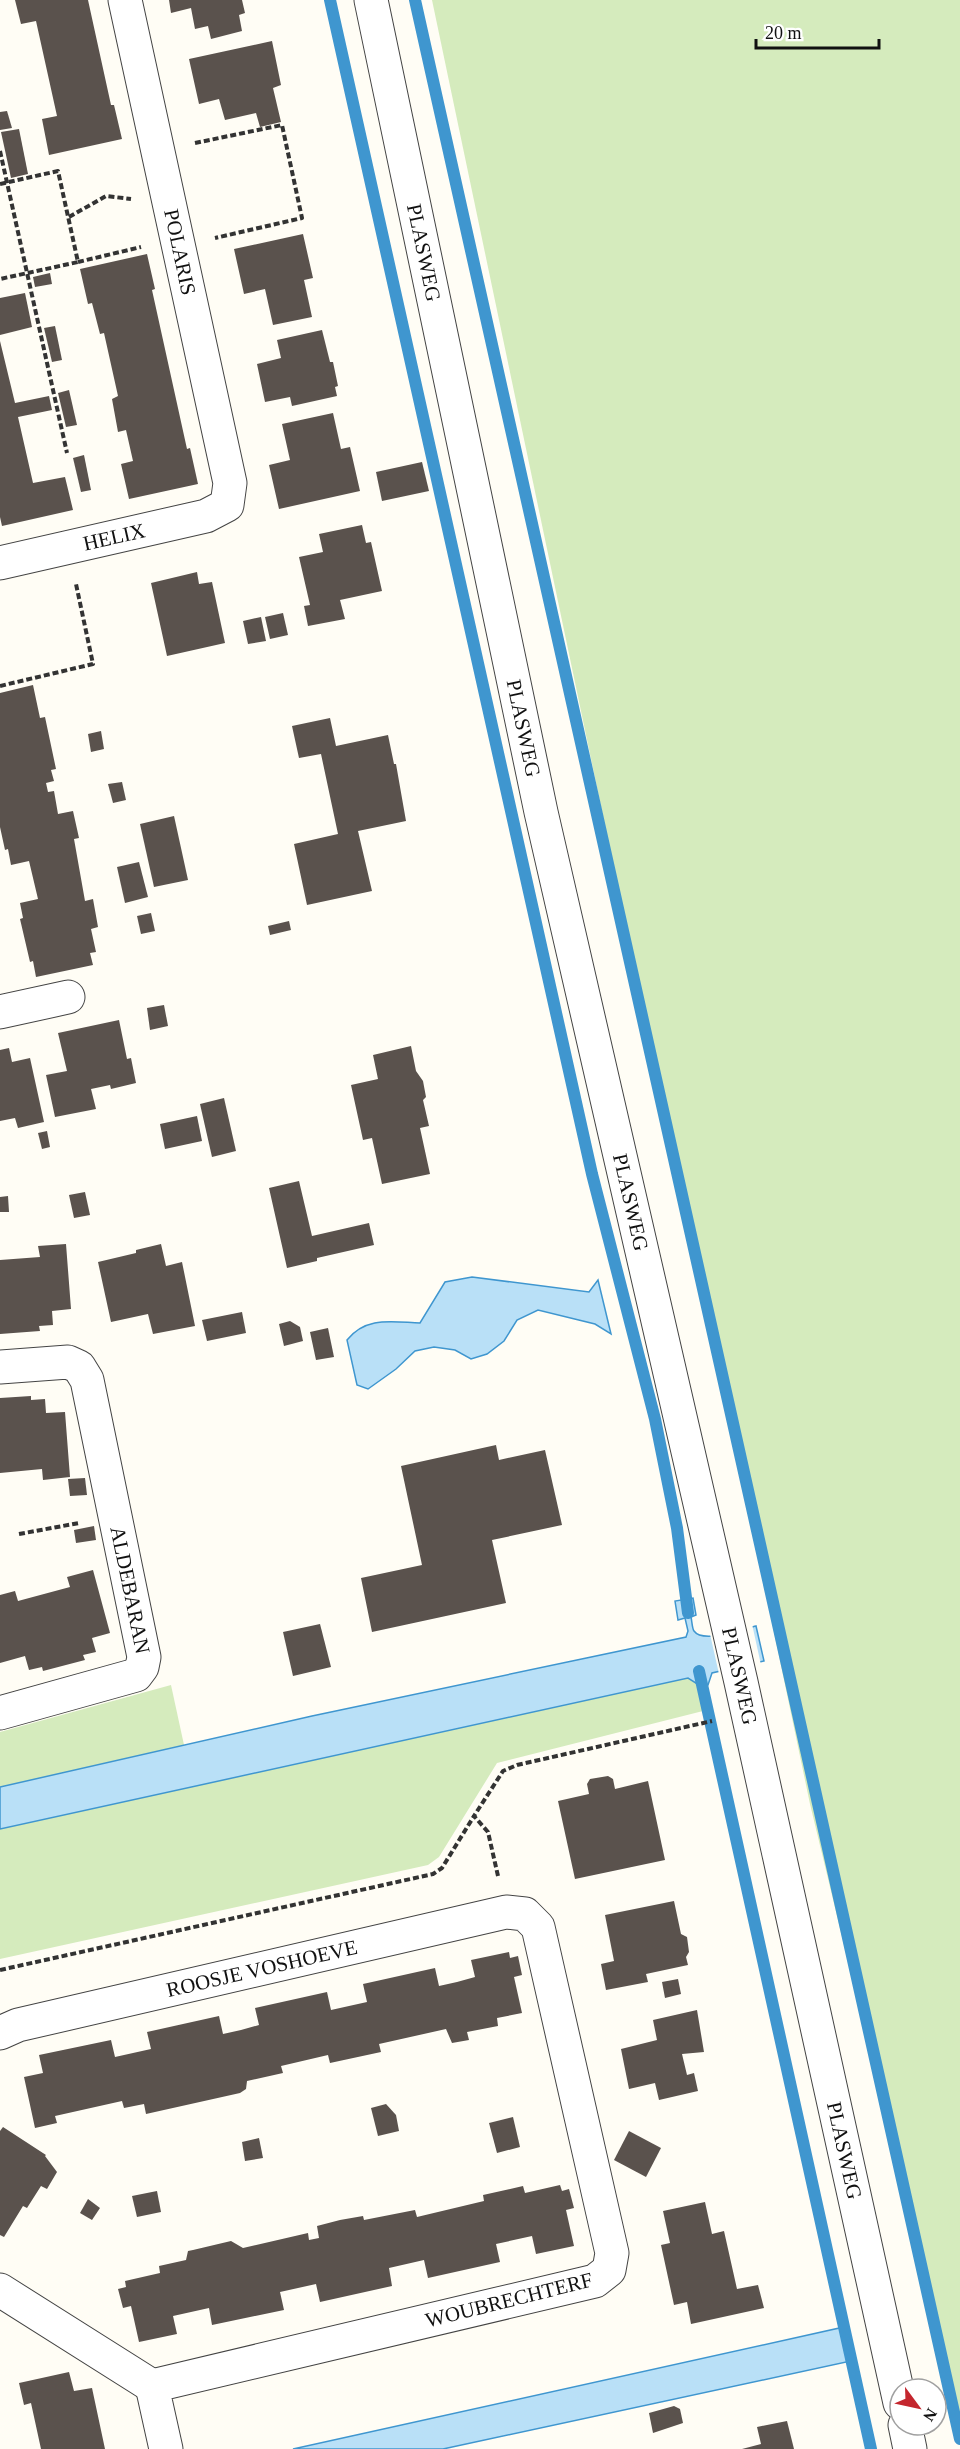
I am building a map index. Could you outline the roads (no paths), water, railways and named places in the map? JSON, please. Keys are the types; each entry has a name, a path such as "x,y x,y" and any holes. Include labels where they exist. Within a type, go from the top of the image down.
{"street":[{"name":"POLARIS","path":"125,0 230,483 226,505"},
{"name":"PLASWEG","path":"371,0 541,812 741,1682 894,2377"},
{"name":"HELIX","path":"0,563 206,516 226,505"},
{"path":"1,1006 68,997"},
{"name":"ALDEBARAN","path":"0,1367 68,1362 79,1367 87,1380 144,1657 142,1667 136,1675 0,1713"},
{"name":"ROOSJE VOSHOEVE","path":"0,2033 18,2025 516,1913"},
{"name":"WOUBRECHTERF","path":"152,2386 595,2281 609,2270 612,2253 538,1928 516,1913"},
{"path":"0,2290 152,2386 166,2449"}],"water":[{"path":"472,1277 589,1292 598,1280 611,1334 595,1324 538,1310 517,1320 504,1341 487,1354 471,1359 455,1350 434,1347 415,1351 396,1369 368,1389 357,1385 347,1340 354,1332 380,1322 420,1323 445,1282"},
{"path":"693,1598 696,1615 691,1617 694,1631 699,1635 714,1636 756,1626 764,1661 712,1673 708,1685 702,1687 688,1678 0,1829 0,1787 312,1716 686,1637 688,1631 685,1618 678,1620 675,1601"},
{"path":"844,2327 851,2361 443,2449 293,2449"}],"waterway":[{"path":"330,0 592,1174 655,1419 677,1528 688,1613"},
{"path":"415,0 960,2439"},
{"path":"699,1671 871,2449"}]}
